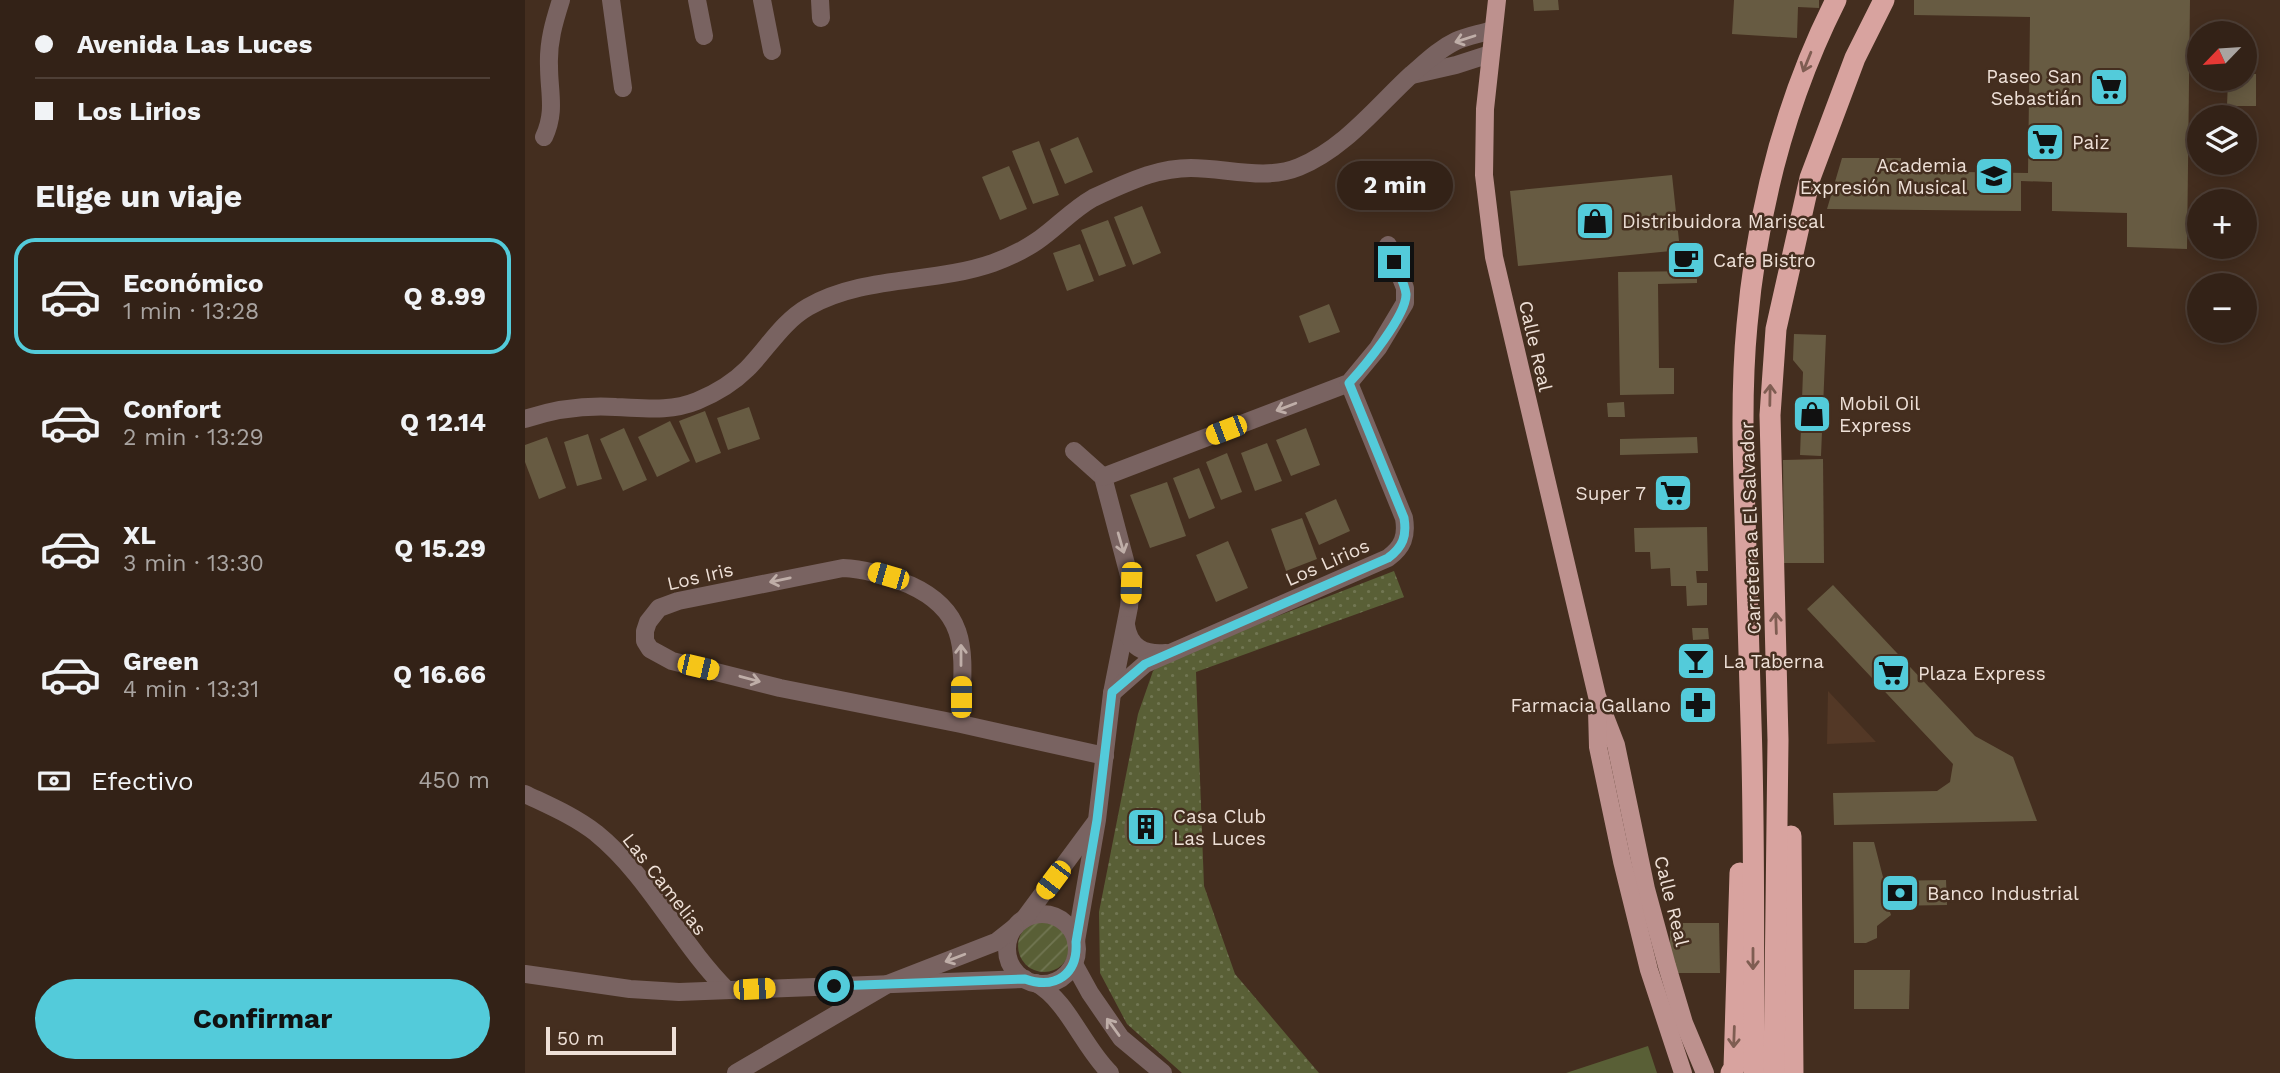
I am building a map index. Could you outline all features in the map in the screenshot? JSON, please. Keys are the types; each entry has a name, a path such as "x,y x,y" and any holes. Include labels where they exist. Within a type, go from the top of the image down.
{"highway":[{"name":"Carretera a El Salvador","path":"1754,1073 1753,774 1742,416 1747,326 1752,275 1773,168 1795,92 1836,0"},
{"name":"Carretera a El Salvador","path":"1774,1073 1778,752 1770,415 1776,329 1810,178 1855,58 1884,0"},
{"path":"1778,752 1791,793 1793,1073"},
{"path":"1731,1073 1734,1068 1739,874 1753,774"}],"main road":[{"name":"Calle Real","path":"1497,0 1490,54 1484,175 1494,257 1597,696 1598,747 1622,861 1649,970 1692,1071"}],"street":[{"path":"544,137 552,110 548,66 551,33 561,0"},
{"path":"611,0 623,88"},
{"path":"697,0 703,36"},
{"path":"762,0 772,51"},
{"path":"525,419 576,407 657,409 697,401 735,380 787,324 804,309 821,300 850,290 965,271 995,262 1035,242 1092,199 1147,175 1191,168 1258,173 1296,168 1318,158 1356,128 1428,59 1456,41 1492,30"},
{"path":"1412,75 1490,54"},
{"path":"1103,477 1349,383 1370,361 1405,303 1405,288 1388,245"},
{"name":"Los Lirios","path":"1112,692 1145,664 1397,552 1404,541 1404,518 1349,383"},
{"path":"1074,451 1103,477 1131,583 1126,625 1112,692 1097,820 1076,942"},
{"name":"Los Iris","path":"961,724 961,643 955,623 948,610 927,593 888,576 856,568 843,568 678,601 659,608 648,622 645,631 645,641 650,649 672,661 780,688 1105,756"},
{"path":"1126,625 1129,638 1139,649 1151,654 1171,653"},
{"name":"Las Camelias","path":"525,794 566,813 616,852 704,967 727,990"},
{"path":"1097,820 1009,937 1007,949 1016,971 1048,990 1098,1061 1110,1073"},
{"path":"525,974 642,990 679,992 888,984 1031,981 1048,983 1058,980 1074,964 1077,953 1072,931 1056,917 1034,915 996,942 888,984 737,1073"},
{"path":"1074,964 1121,1038 1163,1073"}],"shaded area":[{"path":"1828,691 1876,742 1827,744"}],"green space":[{"path":"1394,571 1404,597 1196,672 1204,886 1235,974 1319,1073 1182,1073 1127,1024 1100,973 1099,912 1138,714 1153,671 1162,662 1187,651"},
{"path":"1044,920 1063,927 1070,946 1063,965 1044,972 1025,965 1018,946 1025,927"},
{"path":"1648,1046 1657,1073 1566,1073"}],"building":[{"path":"1533,0 1558,0 1559,10 1534,11"},
{"path":"1734,0 1819,0 1819,8 1798,7 1797,38 1732,34"},
{"name":"Paseo San Sebastián","path":"1914,0 2190,0 2190,21 2187,21 2187,249 2127,247 2127,213 2052,211 2052,182 2021,181 2021,211 1827,209 1842,158 1901,158 1901,171 2028,173 2030,17 1914,15"},
{"path":"2228,91 2256,91 2256,105 2227,105"},
{"path":"1078,137 1093,172 1065,184 1050,149"},
{"path":"1039,141 1059,195 1033,204 1012,151"},
{"path":"1009,166 1027,209 1000,220 982,177"},
{"name":"Distribuidora Mariscal","path":"1672,175 1680,250 1699,248 1701,268 1673,271 1671,251 1518,266 1510,191"},
{"path":"1142,206 1161,253 1133,265 1114,217"},
{"path":"1108,220 1126,266 1099,276 1081,230"},
{"path":"1080,244 1094,281 1067,291 1053,253"},
{"path":"1697,271 1697,283 1658,284 1659,368 1674,368 1674,394 1620,395 1618,272"},
{"path":"1329,304 1340,332 1309,343 1299,316"},
{"name":"Mobil Oil Express","path":"1794,334 1826,335 1821,456 1800,455 1803,372 1793,360"},
{"path":"1624,402 1625,417 1608,417 1607,403"},
{"path":"749,407 760,439 728,450 717,418"},
{"path":"705,411 721,453 696,463 679,421"},
{"path":"670,421 690,461 657,477 638,437"},
{"path":"624,428 647,480 623,491 600,439"},
{"path":"1306,428 1320,465 1291,476 1276,440"},
{"path":"588,434 602,479 577,486 564,442"},
{"path":"547,437 566,488 539,499 525,462 525,445"},
{"path":"1697,437 1698,453 1620,455 1620,439"},
{"path":"1267,443 1282,481 1255,491 1241,453"},
{"path":"1227,453 1242,492 1221,500 1206,462"},
{"path":"1823,459 1824,563 1784,563 1783,460"},
{"path":"1199,468 1215,508 1189,519 1173,478"},
{"path":"1167,482 1186,536 1150,548 1130,495"},
{"name":"Super 7","path":"1654,485 1692,485 1692,500 1655,500"},
{"path":"1336,499 1350,531 1319,545 1305,513"},
{"path":"1302,518 1317,559 1286,571 1271,529"},
{"path":"1707,527 1708,571 1696,571 1697,583 1707,583 1707,605 1687,606 1686,586 1671,586 1670,568 1651,569 1650,552 1635,552 1634,528"},
{"path":"1228,541 1248,588 1216,602 1196,555"},
{"name":"Plaza Express","path":"1833,585 1975,736 2013,757 2037,821 1834,825 1833,793 1937,791 1950,782 1953,764 1807,609"},
{"path":"1692,628 1708,628 1709,639 1693,640"},
{"name":"La Taberna","path":"1685,648 1706,648 1706,675 1685,675"},
{"name":"Casa Club Las Luces","path":"1145,808 1160,814 1166,829 1160,844 1145,850 1130,844 1124,829 1130,814"},
{"name":"Banco Industrial","path":"1853,842 1874,842 1884,881 1946,880 1947,905 1888,906 1891,915 1877,926 1877,938 1866,943 1854,943"},
{"path":"1670,923 1719,923 1720,973 1670,973"},
{"path":"1854,970 1910,970 1909,1009 1854,1009"}],"place":[{"name":"Paseo San Sebastián","path":"2109,87"},
{"name":"Paiz","path":"2045,142"},
{"name":"Academia Expresión Musical","path":"1994,176"},
{"name":"Distribuidora Mariscal","path":"1595,221"},
{"name":"Cafe Bistro","path":"1686,260"},
{"name":"Mobil Oil Express","path":"1812,414"},
{"name":"Super 7","path":"1673,493"},
{"name":"La Taberna","path":"1696,661"},
{"name":"Plaza Express","path":"1891,673"},
{"name":"Farmacia Gallano","path":"1698,705"},
{"name":"Casa Club Las Luces","path":"1146,827"},
{"name":"Banco Industrial","path":"1900,893"}],"route":[{"path":"834,986 1025,979 1048,983 1058,980 1074,964 1077,953 1076,942 1097,820 1112,692 1145,664 1397,552 1404,541 1404,518 1349,383 1370,361 1405,303 1405,288 1394,262"}]}
